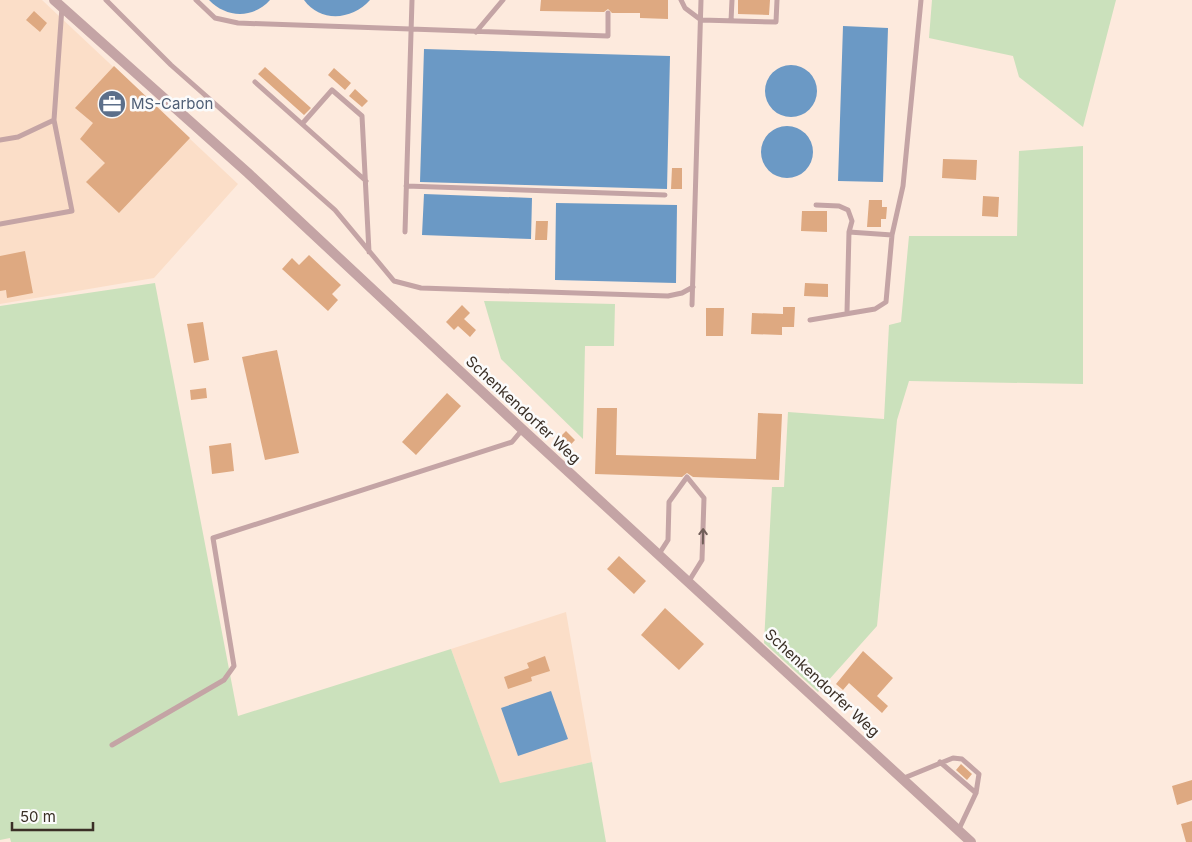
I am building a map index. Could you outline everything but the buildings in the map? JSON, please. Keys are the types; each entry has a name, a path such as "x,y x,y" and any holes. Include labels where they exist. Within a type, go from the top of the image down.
{"street":[{"name":"Schenkendorfer Weg","path":"58,3 248,173 522,430 972,842"}],"lane":[{"path":"106,0 171,65 335,210 394,281 421,288 668,296 682,293 692,286"},
{"path":"196,0 216,18 238,23 412,31 608,36 608,12"},
{"path":"404,232 412,0"},
{"path":"476,32 503,0"},
{"path":"681,0 685,8 701,20 776,22 777,0"},
{"path":"692,305 701,0"},
{"path":"731,21 732,0"},
{"path":"810,320 847,312 875,310 886,302 892,234 903,186 921,0"},
{"path":"0,224 72,212 54,120 58,3"},
{"path":"255,82 366,181"},
{"path":"302,124 332,90 362,116 369,253"},
{"path":"0,140 18,137 54,120"},
{"path":"406,186 665,195"},
{"path":"816,205 839,206 848,210 852,221 847,312"},
{"path":"850,232 892,234"},
{"path":"112,745 224,680 234,666 213,538 512,442 522,430"},
{"path":"659,554 668,540 669,502 687,477 704,498 702,560 689,581"},
{"path":"904,778 953,758 962,759 979,774 976,793 958,829"},
{"path":"940,762 976,793"}],"shaded area":[{"path":"0,0 42,0 238,184 154,278 0,304"},
{"path":"566,612 592,762 500,784 451,649"}],"green space":[{"path":"932,0 1116,0 1083,127 1019,77 1013,56 929,38"},
{"path":"1083,146 1083,384 909,381 897,420 877,626 818,692 764,643 772,487 784,487 788,412 884,419 889,325 901,322 909,236 1017,236 1019,151"},
{"path":"155,283 238,716 451,649 500,783 592,762 606,842 11,842 10,838 0,840 0,306"},
{"path":"484,301 615,304 614,346 585,346 583,439 501,359"}],"water":[{"path":"209,0 270,0 256,11 240,14 223,10"},
{"path":"304,0 370,0 354,12 337,16 319,13"},
{"path":"843,26 888,28 883,182 838,181"},
{"path":"424,49 670,56 667,189 420,182"},
{"path":"786,65 796,65 806,69 813,76 817,91 813,106 806,113 796,117 786,117 776,113 769,106 765,96 765,86 769,76 776,69"},
{"path":"782,126 792,126 806,133 813,147 813,157 806,171 792,178 782,178 772,174 765,167 761,157 761,147 765,137 772,130"},
{"path":"424,194 532,198 531,239 422,235"},
{"path":"556,203 677,205 676,283 555,280"},
{"path":"551,691 568,739 518,756 501,708"}],"place":[{"name":"MS-Carbon","path":"112,104"}]}
